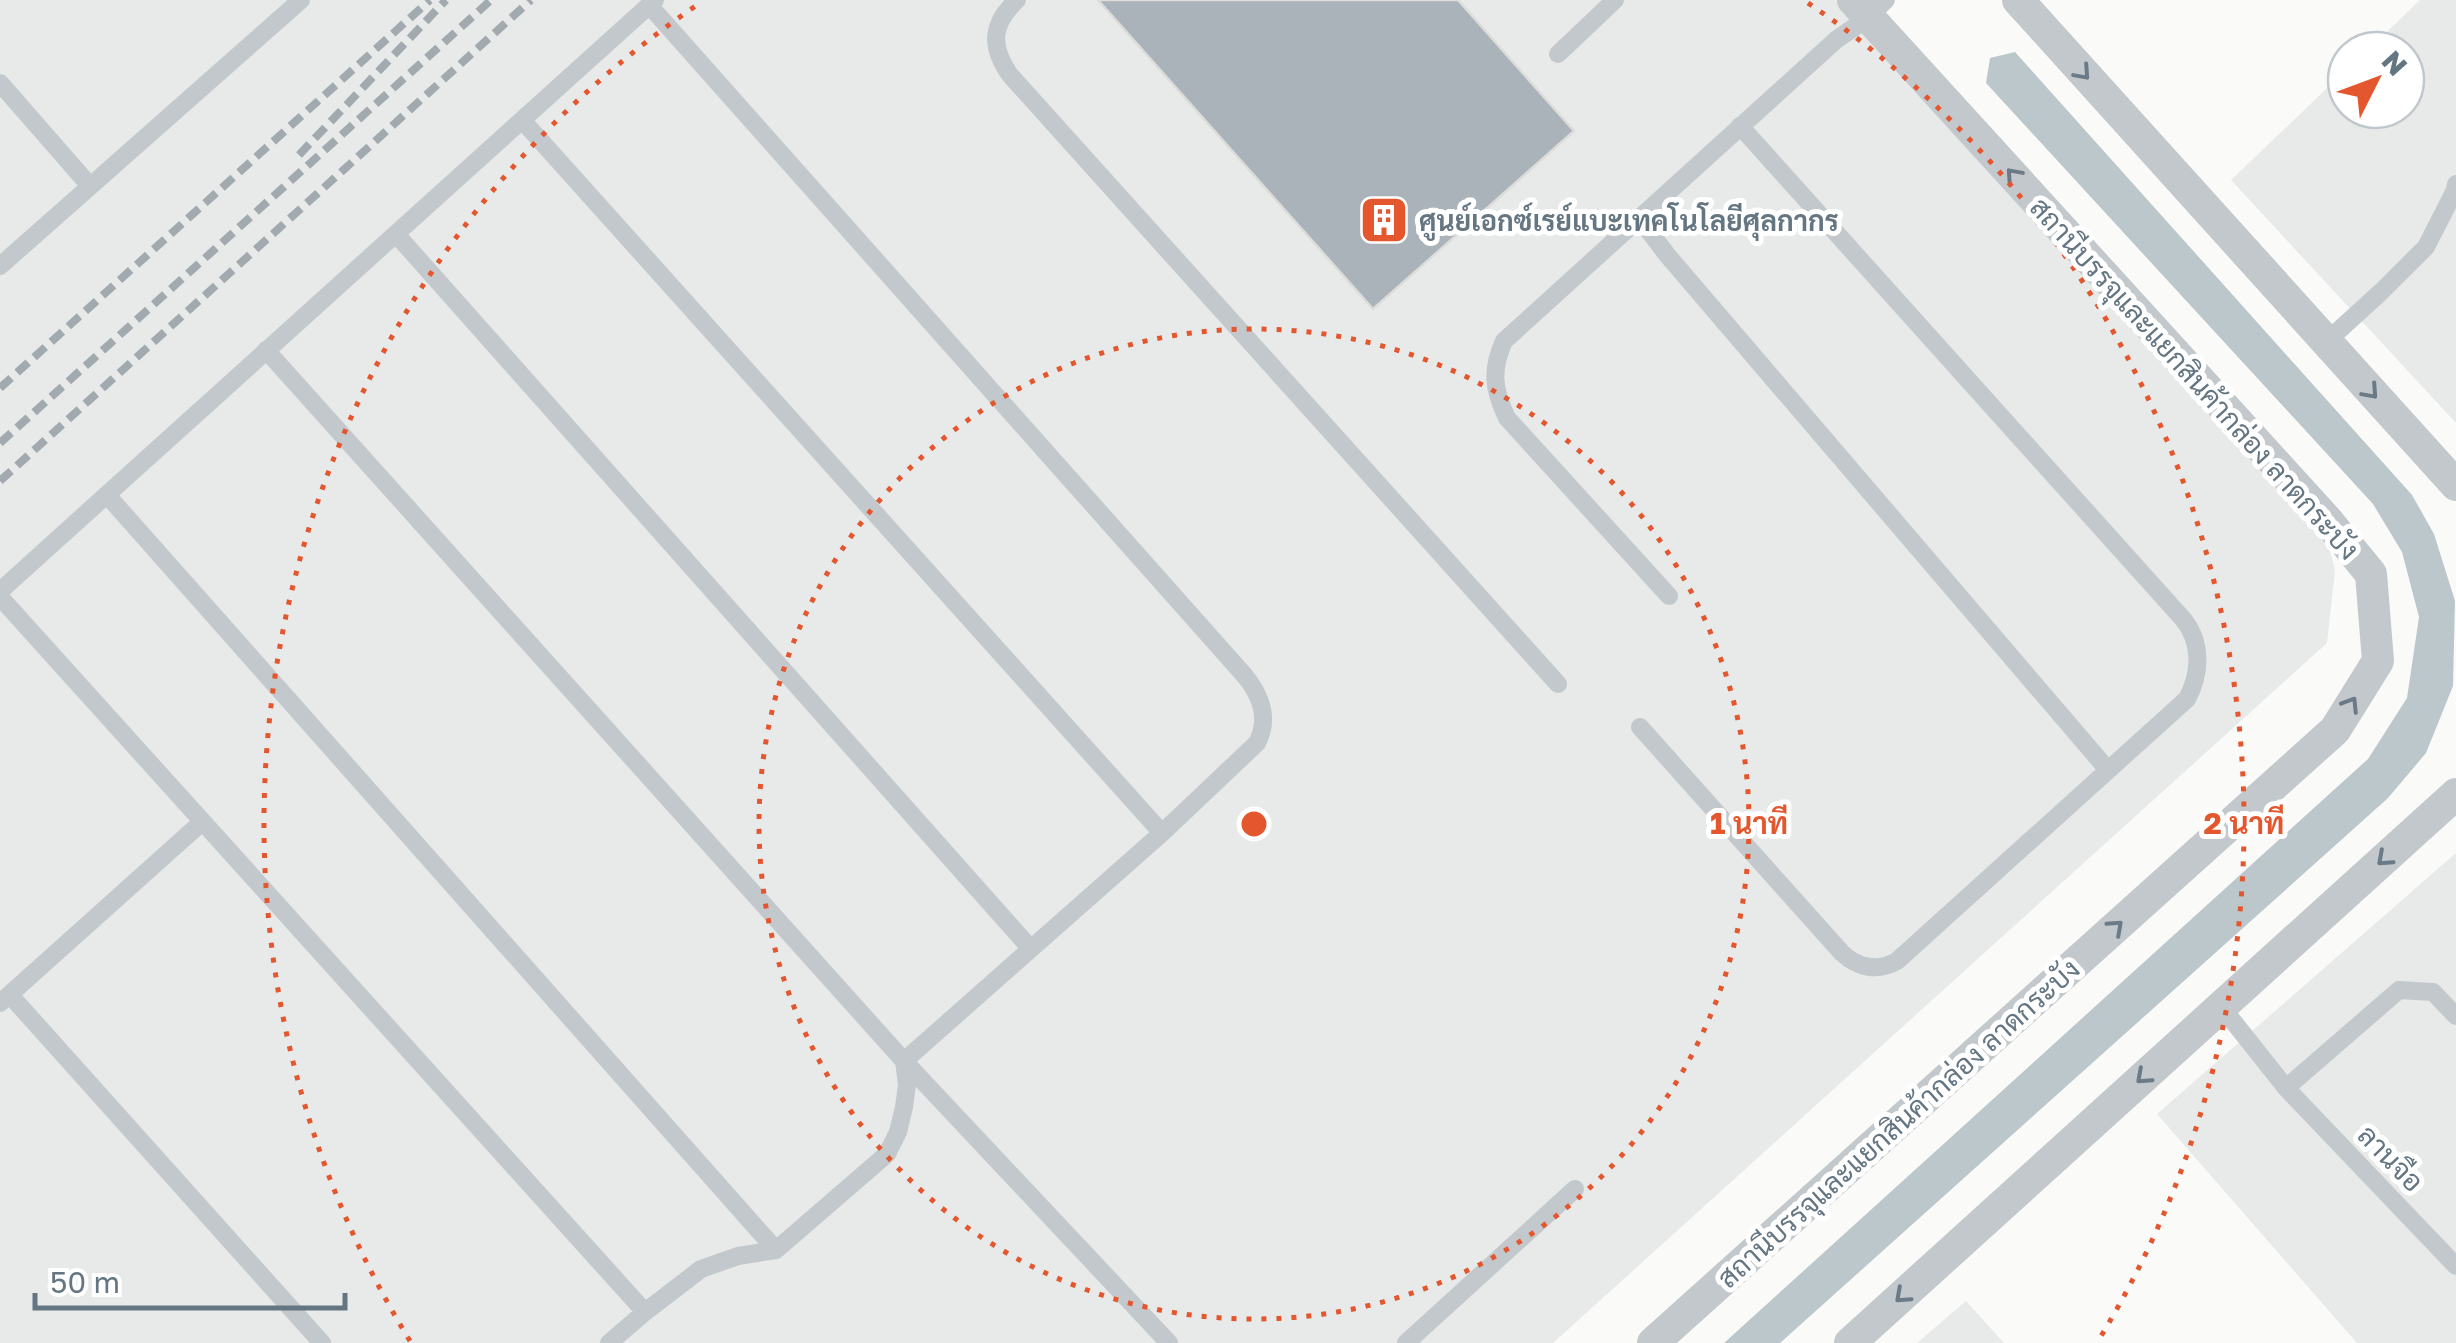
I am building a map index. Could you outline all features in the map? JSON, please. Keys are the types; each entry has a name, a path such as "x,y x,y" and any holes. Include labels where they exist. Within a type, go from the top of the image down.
{"street":[{"path":"2018,0 2456,485"},
{"name":"สถานีบรรจุและแยกสินค้ากล่อง ลาดกระบัง","path":"1652,1343 2335,730 2378,661 2371,574 1869,5"},
{"path":"1850,1343 2456,794"}],"lane":[{"path":"0,266 301,0"},
{"path":"1017,0 1000,18 996,44 1016,84 1558,684"},
{"path":"1558,54 1614,0"},
{"path":"645,1312 0,594 652,3 1255,690 1263,708 1264,723 1257,743 1162,833 904,1062"},
{"path":"1669,596 1507,418 1494,377 1496,357 1504,340 1836,40 1869,5"},
{"path":"0,83 90,186"},
{"path":"522,120 1162,833"},
{"path":"1640,727 1848,960 1877,968 1897,962 2188,699 2198,669 2190,627 1740,126"},
{"path":"2326,342 2426,247 2456,184"},
{"path":"1639,218 2108,770"},
{"path":"396,234 1030,949"},
{"path":"266,350 904,1062 1169,1343"},
{"path":"106,495 776,1250"},
{"path":"202,822 5,999 322,1343"},
{"path":"2286,1088 2399,990 2433,992 2456,1016"},
{"name":"ลานจือ","path":"2222,1006 2286,1088 2456,1266"},
{"path":"609,1343 701,1270 738,1256 776,1250 887,1154 904,1107 904,1062"},
{"path":"1406,1343 1575,1190"}],"shaded area":[{"path":"0,0 1862,0 2315,493 2335,570 2327,643 1553,1343 0,1343"},
{"path":"2420,0 2456,0 2456,423 2231,180 2326,89 2326,130 2426,130 2426,30 2389,30"},
{"path":"2015,52 2412,495 2434,534 2455,601 2453,686 2426,753 2388,798 1780,1343 1724,1343 2368,759 2407,698 2419,617 2402,552 2373,504 1986,83 1990,58"},
{"path":"2456,853 2456,1343 2357,1343 2157,1114"},
{"path":"1966,1301 2004,1343 1917,1343"}],"building":[{"name":"ศูนย์เอกซ์เรย์แบะเทคโนโลยีศุลกากร","path":"1098,0 1458,0 1574,131 1373,309"}],"railway":[{"path":"0,388 430,0"},
{"path":"299,155 446,0"},
{"path":"0,443 491,0"},
{"path":"0,481 531,0"}],"place":[{"name":"ศูนย์เอกซ์เรย์แบะเทคโนโลยีศุลกากร","path":"1384,220"}]}
